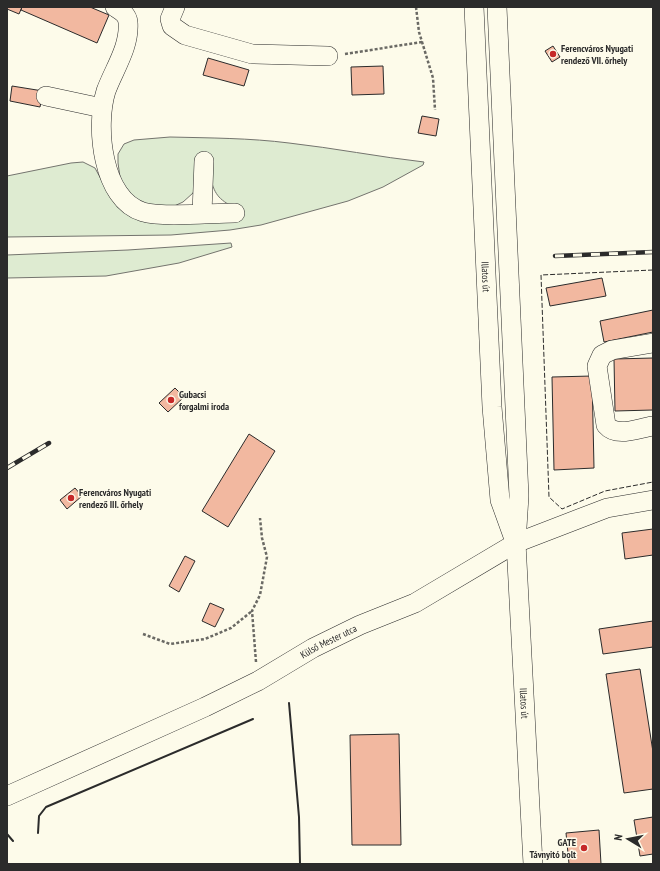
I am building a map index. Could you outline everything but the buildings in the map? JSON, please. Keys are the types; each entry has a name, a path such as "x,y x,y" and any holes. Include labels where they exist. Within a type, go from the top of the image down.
{"street":[{"path":"115,7 123,12 128,20 128,35 118,67 106,92 100,123 109,173 115,188 132,208 158,215 235,213"},
{"path":"174,7 170,19 172,26 185,35 252,54 328,56"},
{"name":"Illatos út","path":"474,7 492,407 500,500 516,543"},
{"name":"Illatos út","path":"497,7 520,496 516,543 533,864"},
{"path":"46,96 102,108"},
{"path":"202,213 204,161"},
{"path":"653,343 612,350 602,355 597,366 606,425 610,430 618,432 653,426"},
{"name":"Külső Mester utca","path":"7,796 205,707 258,681 313,648 360,625 415,603 516,543 607,508 653,500"}],"path":[{"path":"416,7 422,42 433,78 435,110"},
{"path":"328,56 422,42"},
{"path":"143,634 170,644 205,639 231,628 252,611 260,595 267,557 262,538 260,518"},
{"path":"252,611 258,681"}],"green space":[{"path":"170,137 230,138 274,141 424,162 423,165 383,187 348,201 261,225 230,230 171,235 7,237 7,176 71,163 83,162 95,168 110,196 122,208 235,208 221,199 213,187 210,175 197,185 193,193 183,202 172,207 139,204 126,192 120,177 118,163 118,154 124,144 134,140"},
{"path":"231,243 232,247 179,263 106,276 7,278 7,255 128,250"}],"railway":[{"path":"555,256 653,252"},
{"path":"7,468 49,443"}],"fence":[{"path":"653,270 541,275 549,497 562,509 605,491 653,482"}],"wall":[{"path":"289,703 299,817 300,864"},
{"path":"38,833 39,816 46,807 253,719"},
{"path":"7,834 13,841"}],"place":[{"name":"Ferencváros Nyugati rendező VII. őrhely","path":"553,54"},
{"name":"Gubacsi forgalmi iroda","path":"171,400"},
{"name":"Ferencváros Nyugati rendező III. őrhely","path":"71,498"},
{"name":"GATE Távnyitó bolt","path":"584,848"}]}
